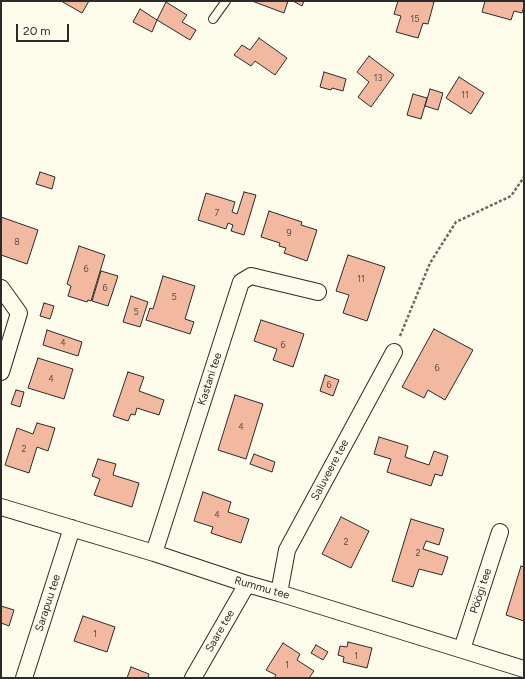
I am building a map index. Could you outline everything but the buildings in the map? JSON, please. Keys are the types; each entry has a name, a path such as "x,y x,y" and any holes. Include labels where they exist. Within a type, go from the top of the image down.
{"street":[{"name":"Kastani tee","path":"154,553 241,282 251,276 318,292"},
{"path":"1,288 19,313 1,372"},
{"name":"Saluveere tee","path":"279,593 287,550 394,352"},
{"name":"Rummu tee","path":"1,507 462,649 520,672"},
{"name":"Sarapuu tee","path":"24,678 72,528"},
{"name":"Pöögi tee","path":"462,649 500,532"},
{"name":"Saare tee","path":"194,678 247,584"}],"lane":[{"path":"213,19 226,1"}],"path":[{"path":"394,352 430,263 456,222 511,196 524,177"}]}
